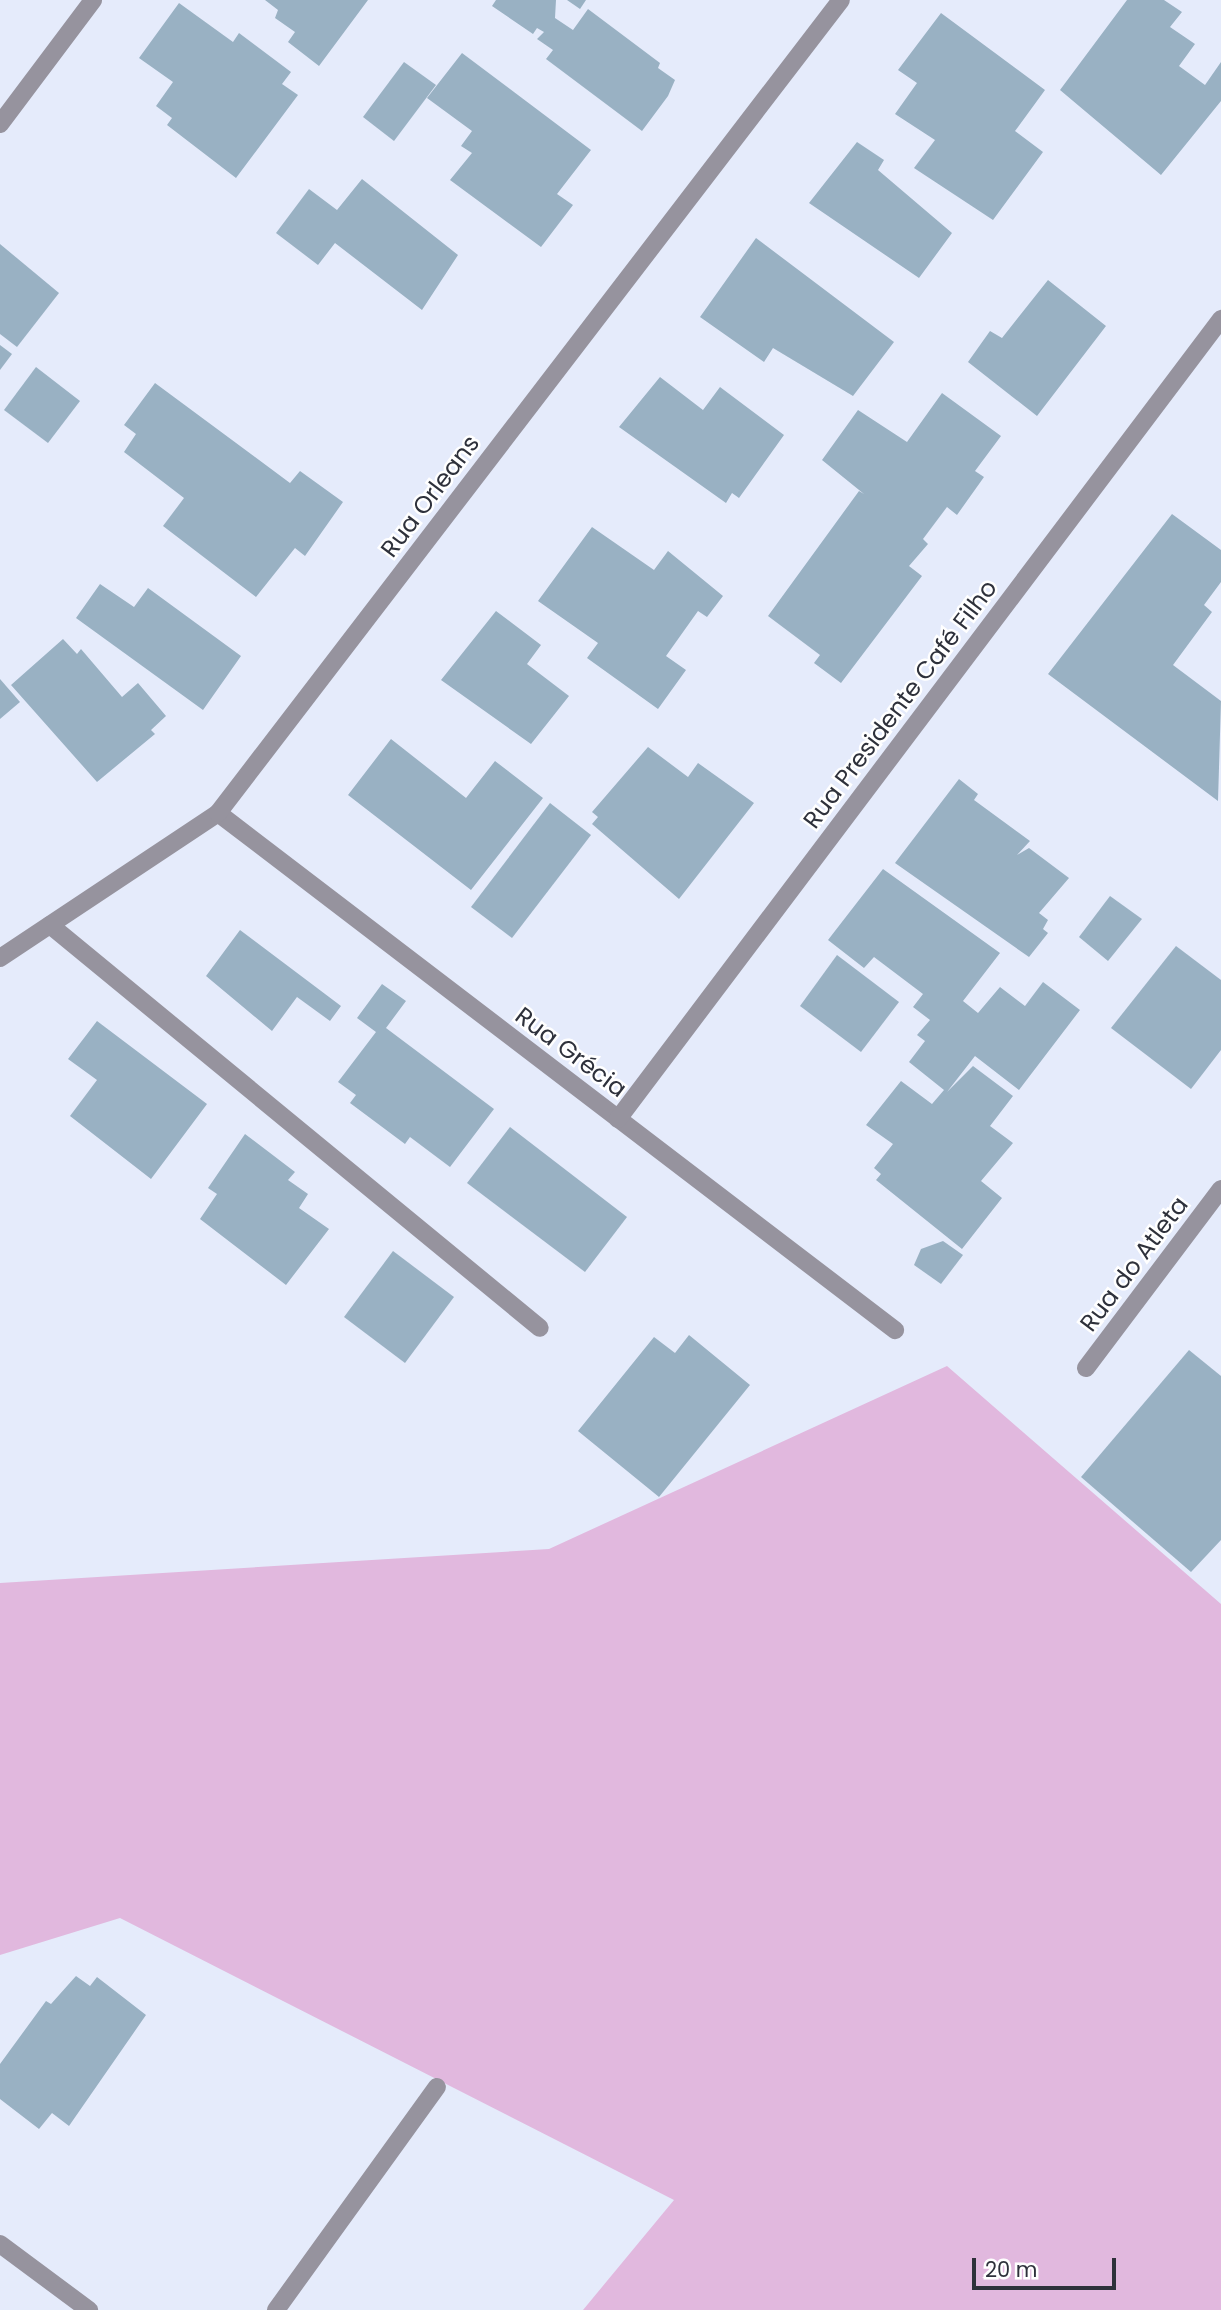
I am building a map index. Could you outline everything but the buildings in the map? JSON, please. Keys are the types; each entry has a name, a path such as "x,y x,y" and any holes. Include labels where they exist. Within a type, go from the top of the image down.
{"street":[{"path":"0,124 93,0"},
{"name":"Rua Orleans","path":"0,958 218,813 841,0"},
{"name":"Rua Presidente Café Filho","path":"618,1119 1221,319"},
{"name":"Rua Grécia","path":"218,813 895,1330"},
{"path":"50,925 540,1328"},
{"name":"Rua do Atleta","path":"1086,1368 1221,1189"},
{"path":"276,2310 438,2087"},
{"path":"0,2244 89,2310"}],"shaded area":[{"path":"947,1366 1221,1604 1221,2310 583,2310 674,2200 120,1918 0,1955 0,1583 549,1549"}]}
